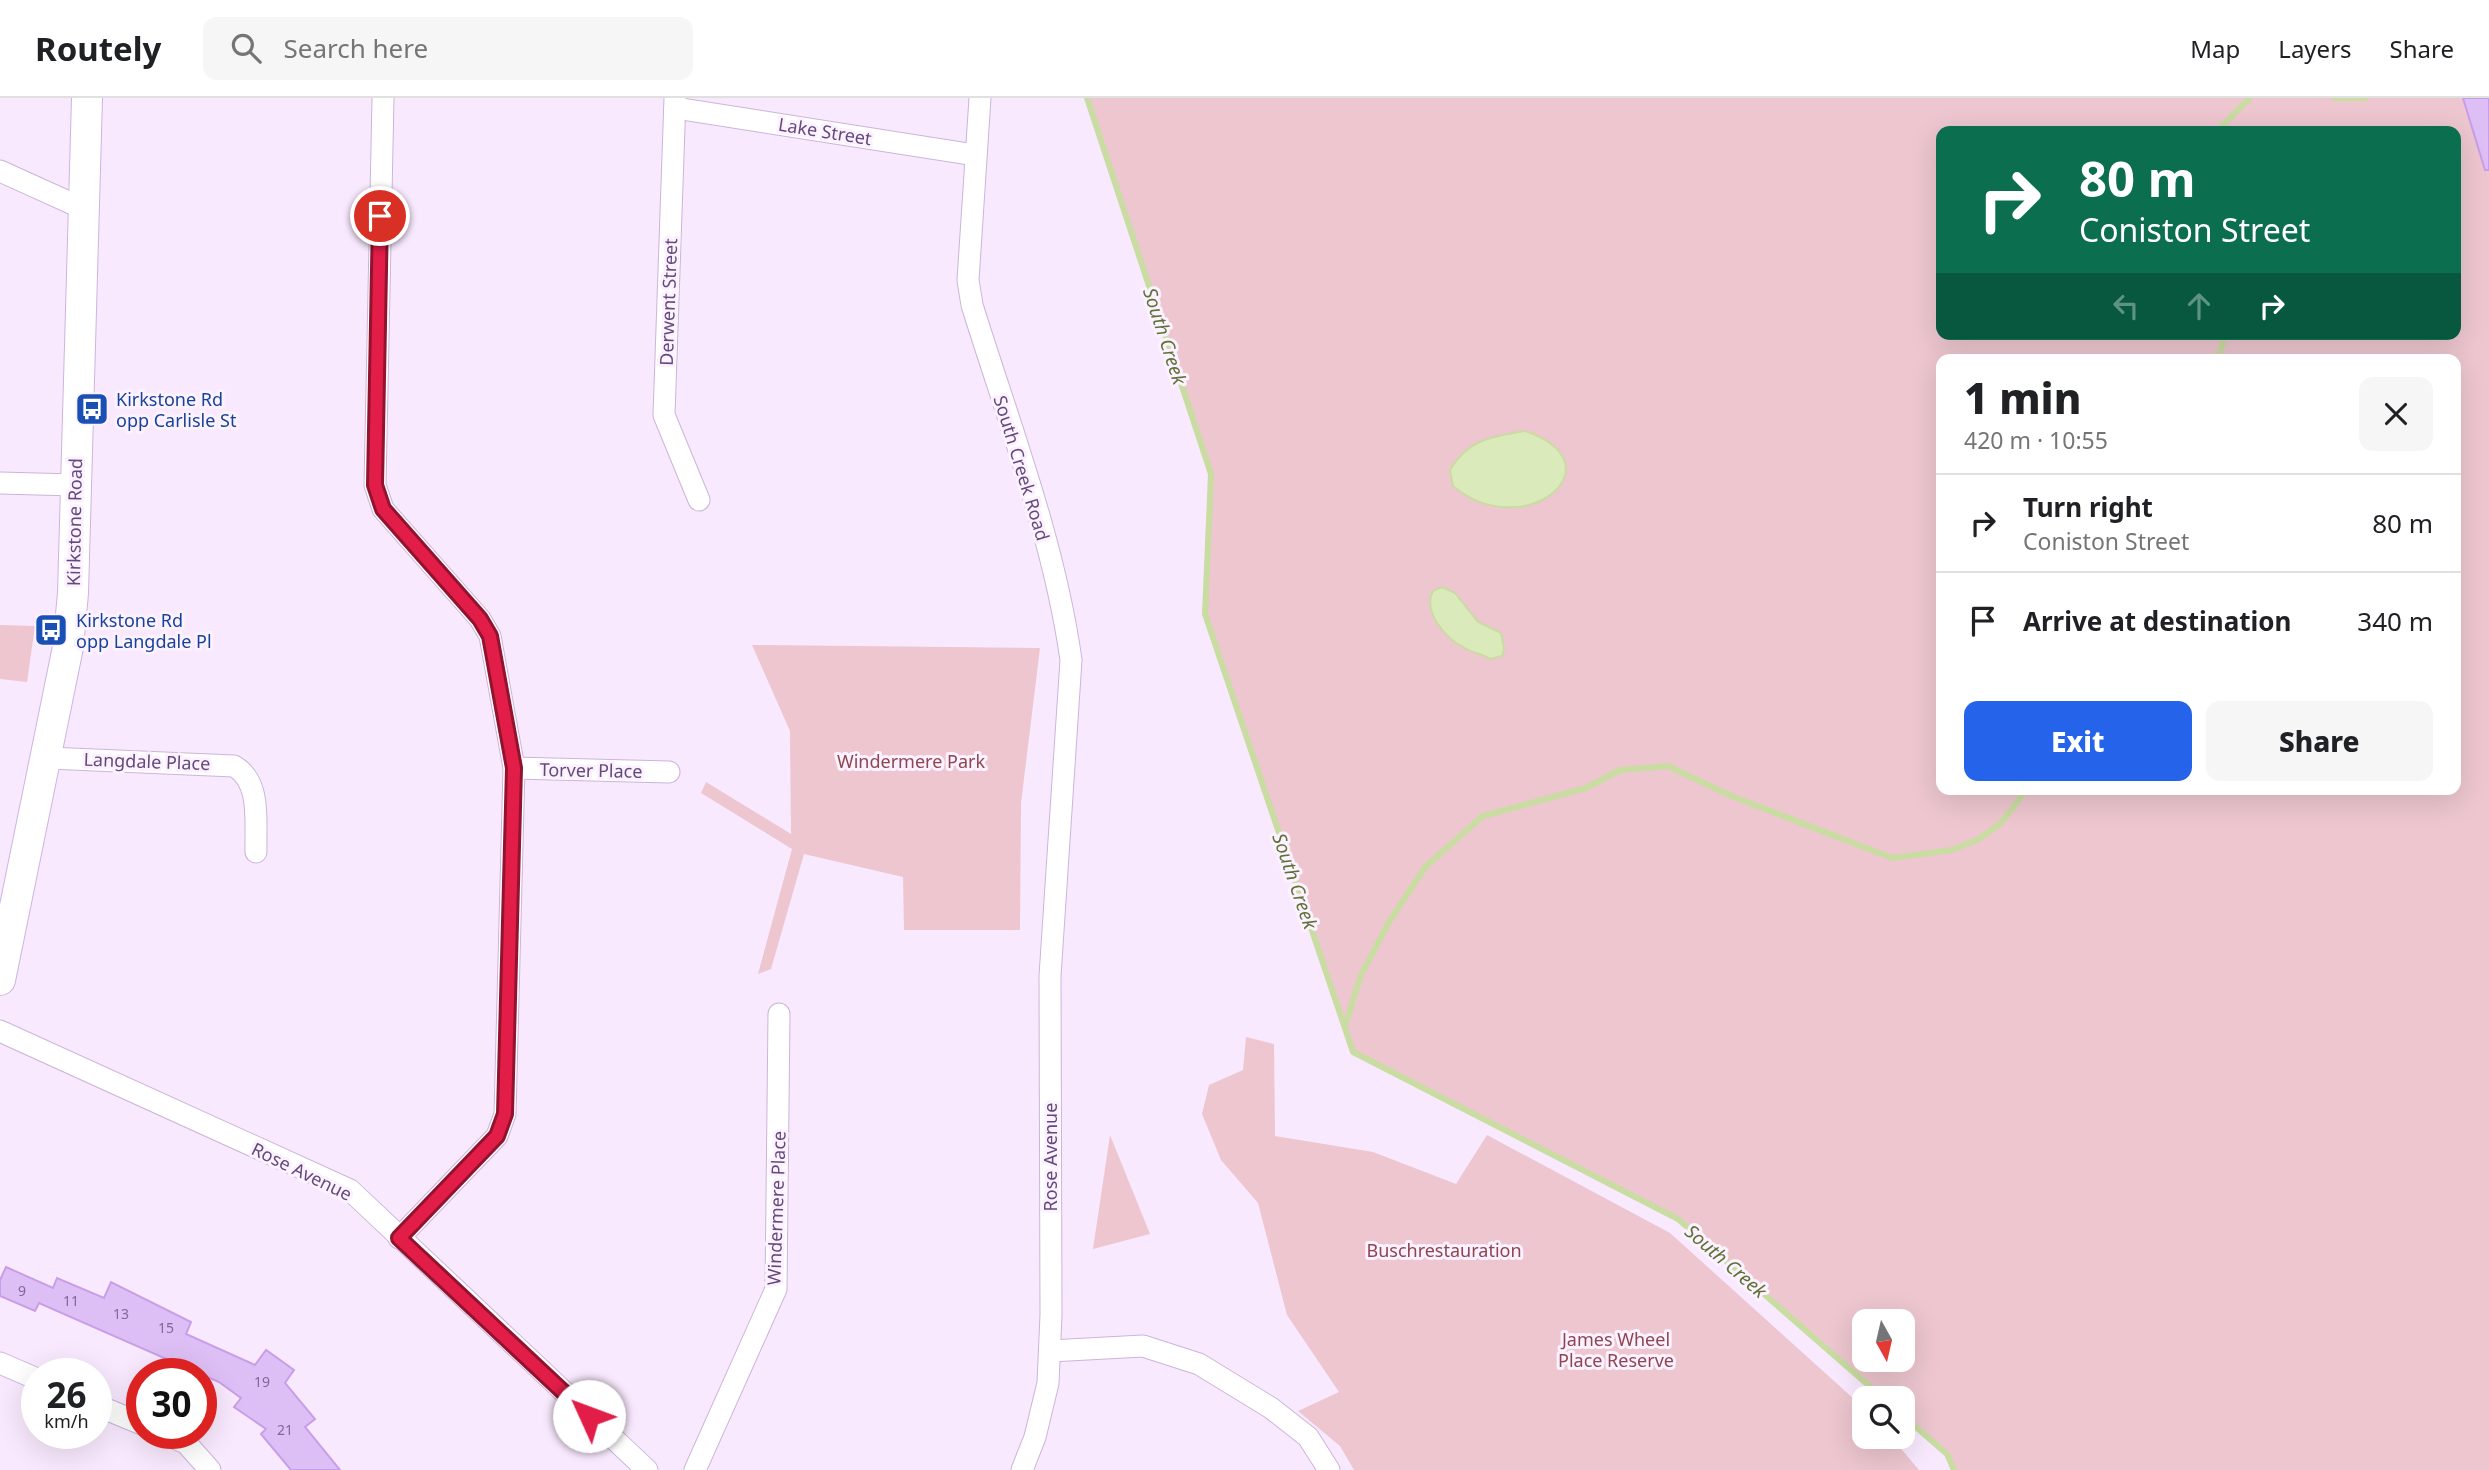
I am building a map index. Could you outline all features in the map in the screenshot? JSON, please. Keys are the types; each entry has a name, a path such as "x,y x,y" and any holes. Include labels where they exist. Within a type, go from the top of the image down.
{"street":[{"name":"Kirkstone Road","path":"0,980 48,758 68,647 87,98"},
{"path":"383,98 375,485 383,509 480,619 490,636 514,768 505,1114 497,1136 399,1238"},
{"name":"South Creek Road","path":"980,98 968,280 972,305 1037,516 1066,622 1071,660 1061,839"},
{"name":"Lake Street","path":"675,103 975,155"},
{"name":"Derwent Street","path":"675,103 664,415 699,500"},
{"path":"0,171 85,209"},
{"path":"0,483 75,485"},
{"name":"Langdale Place","path":"48,758 234,766 245,772 253,783 256,852"},
{"name":"Torver Place","path":"514,768 668,772"},
{"name":"Rose Avenue","path":"1022,1470 1035,1437 1048,1383 1050,1351 1050,976 1061,839"},
{"name":"Windermere Place","path":"695,1470 776,1289 779,1014"},
{"name":"Rose Avenue","path":"0,1031 350,1190 647,1470"},
{"path":"1050,1351 1143,1346 1199,1364 1271,1408 1308,1437 1329,1470"},
{"path":"0,1363 21,1372"},
{"path":"191,1449 210,1470"}],"green space":[{"path":"1087,98 2489,98 2489,1470 1954,1470 1948,1457 1915,1427 1915,1386 1869,1386 1853,1372 1915,1372 1915,1309 1852,1309 1852,1371 1678,1219 1353,1052 1205,614 1211,474"},
{"path":"0,625 35,626 27,682 0,679"},
{"name":"Windermere Park","path":"752,645 1040,648 1021,803 1020,930 904,930 903,877 804,854 771,969 758,974 792,849 701,793 706,782 791,834 790,731"},
{"path":"1246,1037 1274,1044 1275,1136 1373,1152 1456,1184 1487,1135 1670,1233 1852,1397 1852,1449 1901,1449 1919,1470 1354,1470 1340,1446 1298,1411 1339,1392 1287,1315 1258,1203 1221,1160 1202,1114 1209,1085 1243,1070"},
{"path":"1110,1135 1150,1234 1093,1249"}],"shaded area":[{"path":"1525,431 1553,445 1565,462 1564,479 1552,493 1533,504 1508,507 1481,502 1453,486 1450,470 1464,452 1482,441"},
{"path":"1442,587 1455,593 1478,622 1501,633 1504,649 1502,656 1490,659 1470,651 1443,631 1433,616 1430,599 1433,591"}],"building":[{"path":"2463,98 2489,98 2489,170 2485,170"},
{"path":"6,1267 53,1288 57,1278 104,1298 111,1282 191,1322 186,1334 255,1365 266,1350 294,1370 285,1383 315,1419 305,1427 340,1470 291,1470 261,1434 266,1429 234,1407 241,1398 217,1381 217,1358 164,1358 39,1303 35,1311 0,1296 0,1280"}],"waterway":[{"name":"South Creek","path":"1087,98 1211,474 1205,614 1353,1052 1678,1219 1869,1386"},
{"path":"2222,126 2250,98"},
{"path":"2335,98 2365,98"},
{"path":"2219,354 2223,340"},
{"path":"1345,1026 1361,975 1389,922 1426,866 1483,816 1586,788 1620,770 1668,766 1729,795 1892,858 1952,850 1979,839 2001,823 2022,795"},
{"name":"South Creek","path":"1915,1426 1947,1454 1954,1470"}],"place":[{"name":"Kirkstone Rd opp Carlisle St","path":"92,409"},
{"name":"Kirkstone Rd opp Langdale Pl","path":"51,630"}],"route":[{"path":"380,216 375,485 383,509 480,619 490,636 514,768 505,1114 497,1136 399,1238 589,1416"}],"park label":[{"name":"Buschrestauration","path":"1444,1250"},
{"name":"James Wheel Place Reserve","path":"1616,1349"}]}
